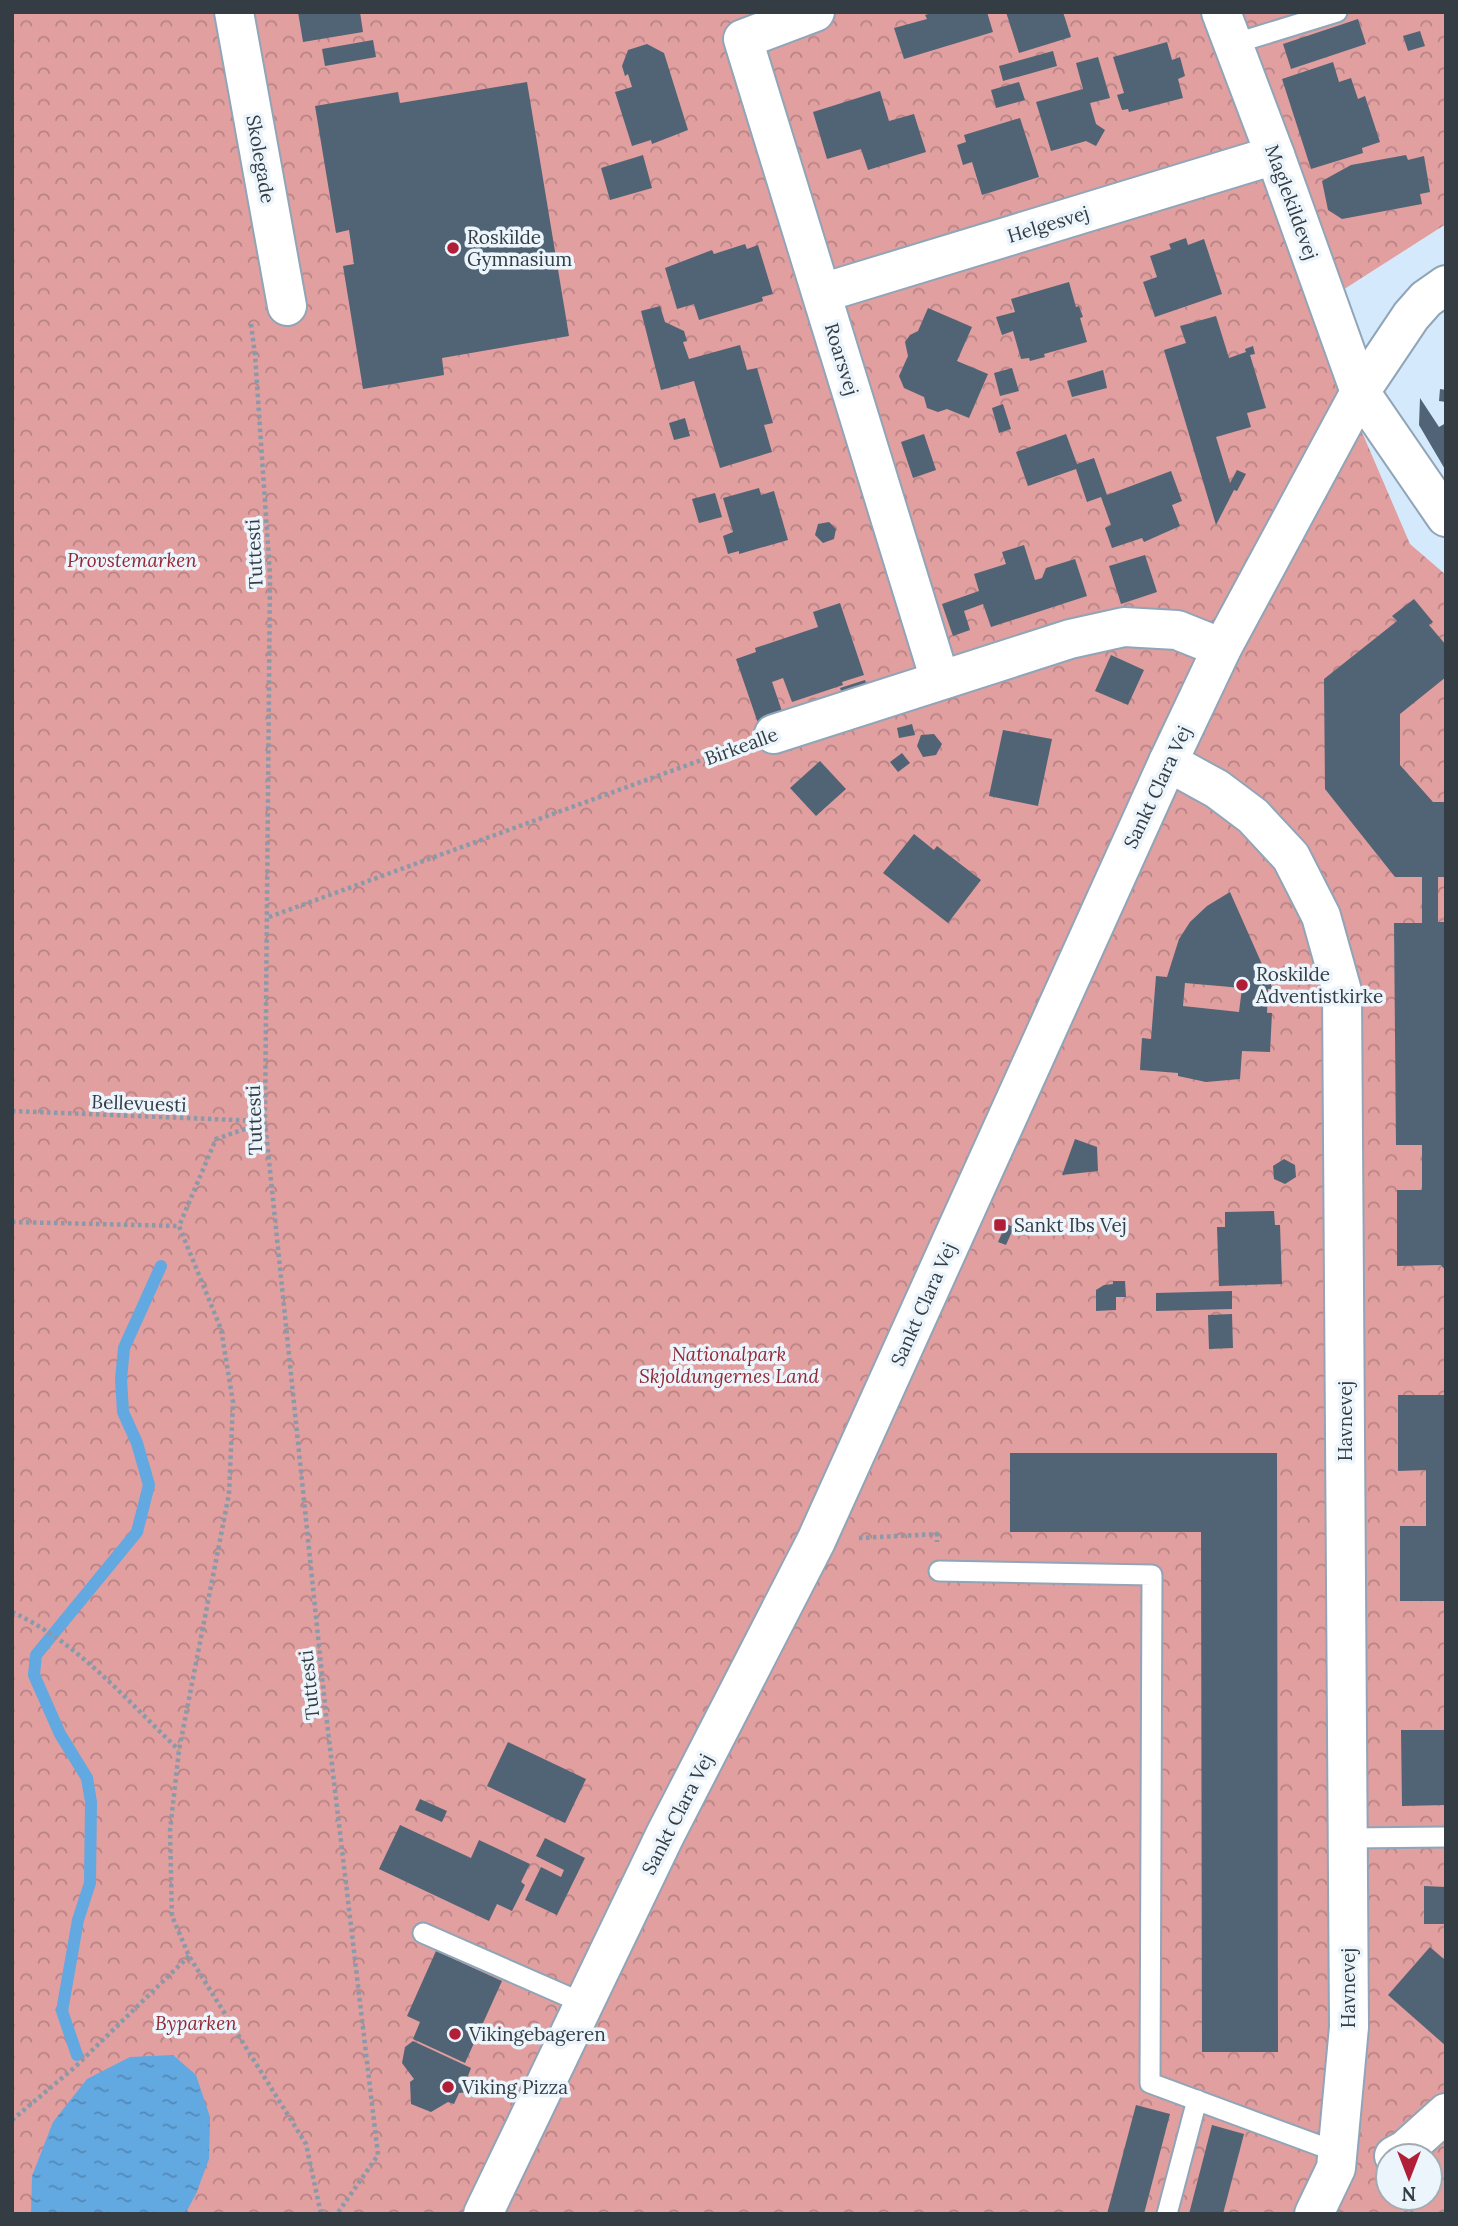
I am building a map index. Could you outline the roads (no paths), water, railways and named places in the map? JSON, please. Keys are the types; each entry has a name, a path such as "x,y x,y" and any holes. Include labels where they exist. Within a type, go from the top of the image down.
{"street":[{"name":"Skolegade","path":"234,12 287,306"},
{"name":"Roarsvej","path":"815,12 743,39 940,680"},
{"name":"Maglekildevej","path":"1227,28 1360,392 1446,517"},
{"name":"Helgesvej","path":"821,293 1275,155"},
{"name":"Sankt Clara Vej","path":"483,2214 665,1835 816,1541 1222,648 1360,392 1411,316 1426,299 1446,285"},
{"name":"Birkealle","path":"774,734 1070,639 1124,627 1177,630 1222,648"},
{"name":"Havnevej","path":"1168,762 1217,789 1252,816 1291,857 1321,916 1342,991 1349,2027 1337,2160 1314,2214"},
{"path":"1414,2142 1446,2113"},
{"path":"1337,2160 1374,2165"}],"lane":[{"path":"1227,28 1337,12"},
{"path":"939,1571 1152,1575 1150,2083 1197,2100 1337,2160"},
{"path":"1349,1838 1446,1837"},
{"path":"423,1933 585,2004"},
{"path":"1167,2214 1197,2100"}],"water":[{"path":"173,2055 196,2075 210,2117 209,2159 185,2214 31,2214 32,2176 53,2122 87,2079 130,2057"}],"waterway":[{"path":"77,2055 62,2011 78,1920 90,1883 91,1802 87,1778 60,1734 34,1675 36,1655 137,1532 149,1485 137,1443 123,1412 121,1379 124,1348 161,1266"}],"place":[{"name":"Roskilde Gymnasium","path":"453,248"},
{"name":"Roskilde Adventistkirke","path":"1242,985"},
{"name":"Sankt Ibs Vej","path":"1000,1225"},
{"name":"Vikingebageren","path":"455,2034"},
{"name":"Viking Pizza","path":"448,2087"}],"park label":[{"name":"Provstemarken","path":"132,560"},
{"name":"Nationalpark Skjoldungernes Land","path":"729,1365"},
{"name":"Byparken","path":"196,2023"}]}
